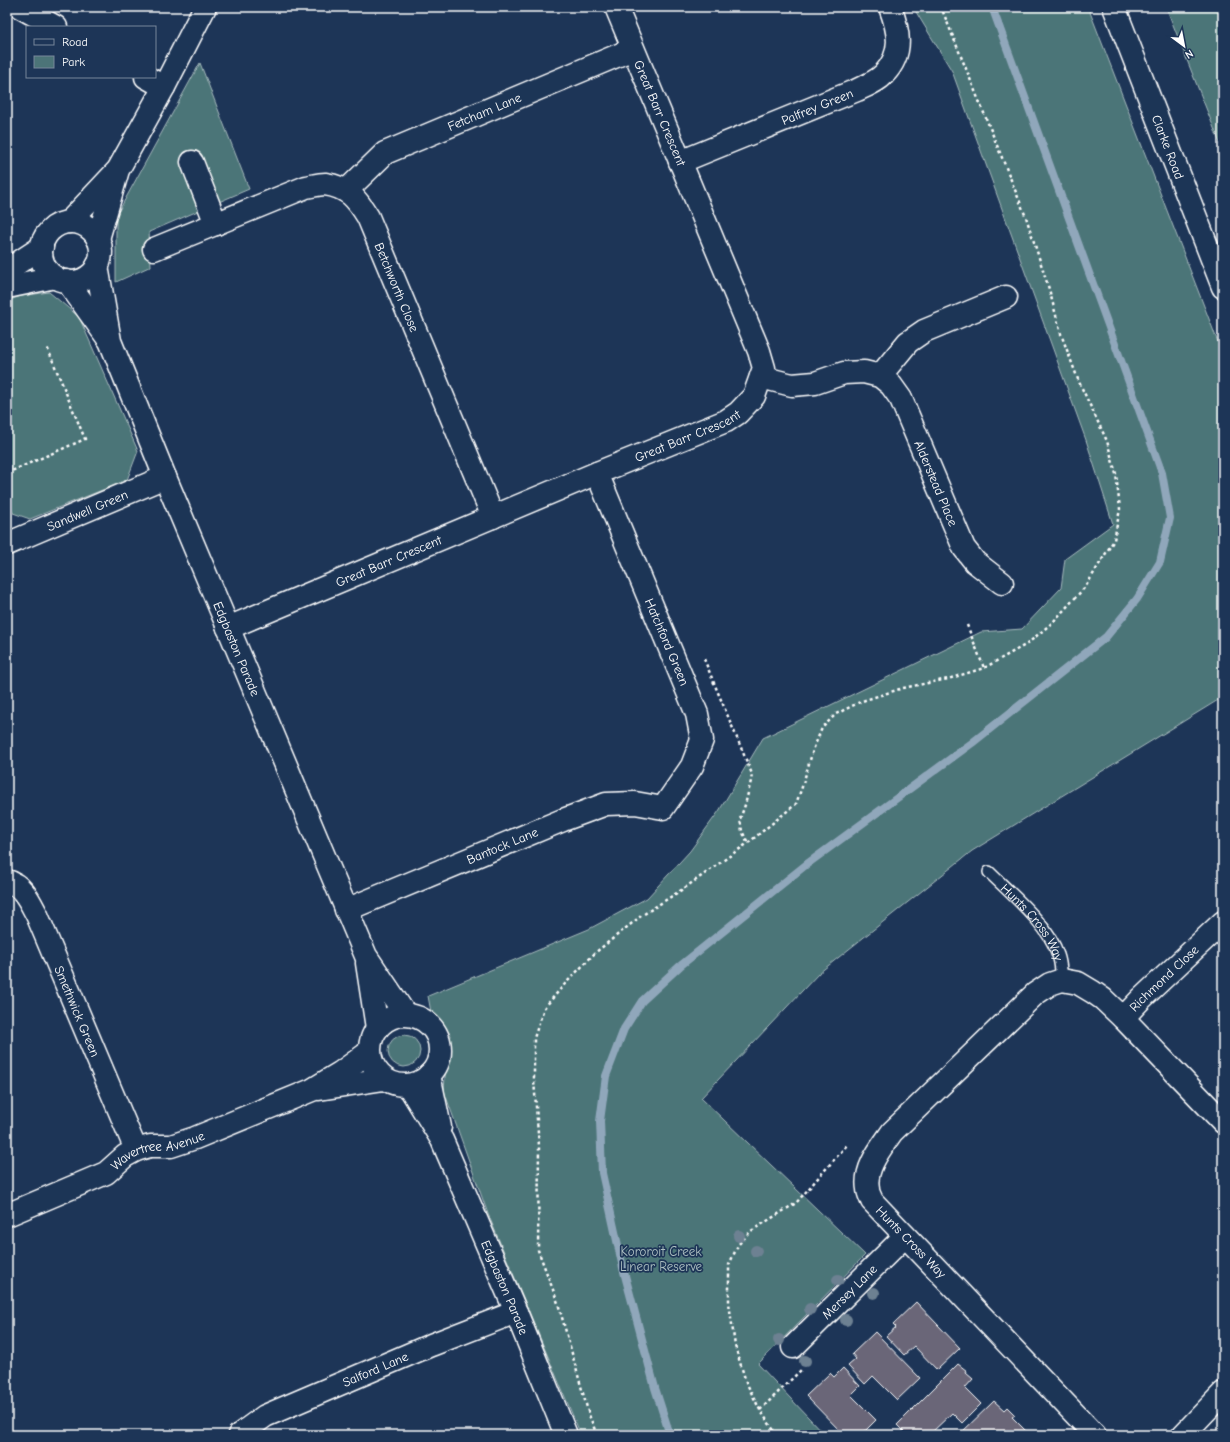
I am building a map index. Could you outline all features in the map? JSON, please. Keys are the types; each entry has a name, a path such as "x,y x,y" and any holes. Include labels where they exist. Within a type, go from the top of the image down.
{"street":[{"path":"20,7 54,26"},
{"path":"98,239 118,170 155,82 205,7"},
{"name":"Great Barr Crescent","path":"228,628 597,473 726,421 738,413 754,396 764,368 759,351 616,7"},
{"name":"Palfrey Green","path":"680,162 857,90 884,75 896,59 899,38 890,7"},
{"name":"Clarke Road","path":"1114,7 1223,287"},
{"name":"Fetcham Lane","path":"346,191 385,153 633,48"},
{"path":"192,162 216,224"},
{"path":"69,222 118,170"},
{"name":"Betchworth Close","path":"154,249 306,187 324,184 346,191 358,200 368,217 493,517"},
{"path":"7,287 61,279 76,281 92,273 100,260 101,253 98,239 93,231 86,226 69,222 59,224 51,230 45,238 42,247 44,264 48,271 61,279"},
{"path":"7,270 42,247"},
{"name":"Edgbaston Parade","path":"97,266 110,341 165,477 366,956 405,1014"},
{"name":"Edgbaston Parade","path":"61,279 110,341"},
{"path":"762,377 792,385 815,383 844,373 864,372 880,376 908,342 924,331 1006,297"},
{"name":"Alderstead Place","path":"880,376 891,385 901,399 964,548 975,562 1002,583"},
{"name":"Hatchford Green","path":"597,473 697,714 702,740 692,766 664,808"},
{"name":"Sandwell Green","path":"8,542 165,477"},
{"name":"Bantock Lane","path":"346,910 563,820 606,804 635,803 664,808"},
{"name":"Smethwick Green","path":"7,881 12,882 26,895 37,915 136,1150"},
{"name":"Richmond Close","path":"1123,1018 1146,994 1223,922"},
{"name":"Edgbaston Parade","path":"366,956 377,1028"},
{"name":"Hunts Cross Way","path":"1095,1435 872,1201 868,1189 869,1170 877,1154 897,1128 1035,994 1050,984 1062,980 1078,983 1103,999 1223,1122"},
{"path":"405,1014 425,1020 432,1027 438,1037 440,1047 440,1057 436,1067 429,1076 419,1082 408,1085 391,1083 376,1072 371,1062 369,1052 372,1035 377,1028 394,1016 405,1014"},
{"name":"Wavertree Avenue","path":"7,1215 106,1173 125,1156 136,1150 150,1146 171,1146 177,1144 312,1090 340,1073 369,1052"},
{"name":"Edgbaston Parade","path":"429,1076 442,1140"},
{"name":"Wavertree Avenue","path":"312,1090 384,1079"},
{"name":"Edgbaston Parade","path":"408,1085 442,1140 516,1312 566,1435"},
{"name":"Mersey Lane","path":"793,1347 905,1236"},
{"name":"Salford Lane","path":"239,1435 265,1416 431,1345 516,1312"},
{"path":"1183,1435 1223,1393"}],"lane":[{"name":"Hunts Cross Way","path":"989,872 1036,919 1048,934 1058,955 1062,980"}],"path":[{"path":"597,1435 588,1414 558,1303 538,1250 539,1146 534,1080 534,1038 544,1008 596,952 641,916 686,887 748,843 796,804 813,750 822,728 836,714 862,701 903,688 948,679 984,668 1027,644 1053,622 1086,586 1114,540 1120,509 1116,474 1107,441 1079,382 1061,334 1049,289 1026,217 942,7"},
{"path":"7,473 86,439 47,348"},
{"path":"967,625 984,668"},
{"path":"704,659 752,774 746,804 740,819 742,831 748,843"},
{"path":"777,1435 760,1410 746,1382 735,1346 729,1303 729,1265 738,1245 751,1231 796,1203 847,1145"},
{"path":"760,1410 804,1368"}],"green space":[{"name":"Kororoit Creek Linear Reserve","path":"913,7 1088,7 1223,355 1223,697 972,851 819,973 701,1098 865,1255 758,1364 825,1435 581,1435 488,1214 444,1091 446,1063 451,1035 431,1012 428,996 589,929 647,898 690,851 719,811 763,738 981,632 1022,629 1061,588 1065,559 1113,524 1086,440 952,71"},
{"path":"1166,7 1223,7 1223,151"},
{"path":"200,63 249,189 149,232 151,266 116,282 116,216"},
{"path":"49,292 79,317 138,451 127,480 30,519 13,513 7,501 7,301 21,296"},
{"path":"401,1035 407,1035 417,1042 420,1051 419,1057 413,1064 407,1067 401,1067 391,1060 388,1054 388,1048 395,1038"}],"building":[{"path":"916,1302 960,1348 937,1370 914,1346 904,1355 886,1336 896,1327 893,1324"},
{"path":"875,1332 920,1378 897,1400 873,1376 865,1384 848,1366 856,1359 852,1354"},
{"path":"958,1364 967,1371 966,1373 973,1379 965,1388 981,1404 962,1423 952,1413 929,1435 907,1435 897,1425"},
{"path":"843,1368 860,1386 851,1395 876,1420 861,1435 844,1435 806,1396 830,1373 834,1377"},
{"path":"994,1401 1004,1410 1007,1407 1015,1415 1012,1417 1027,1432 1023,1435 959,1435"}],"waterway":[{"path":"670,1435 655,1388 623,1268 602,1173 600,1121 606,1076 624,1029 642,1001 680,966 807,864 972,743 1106,637 1137,599 1160,562 1170,518 1162,473 992,7"}]}
